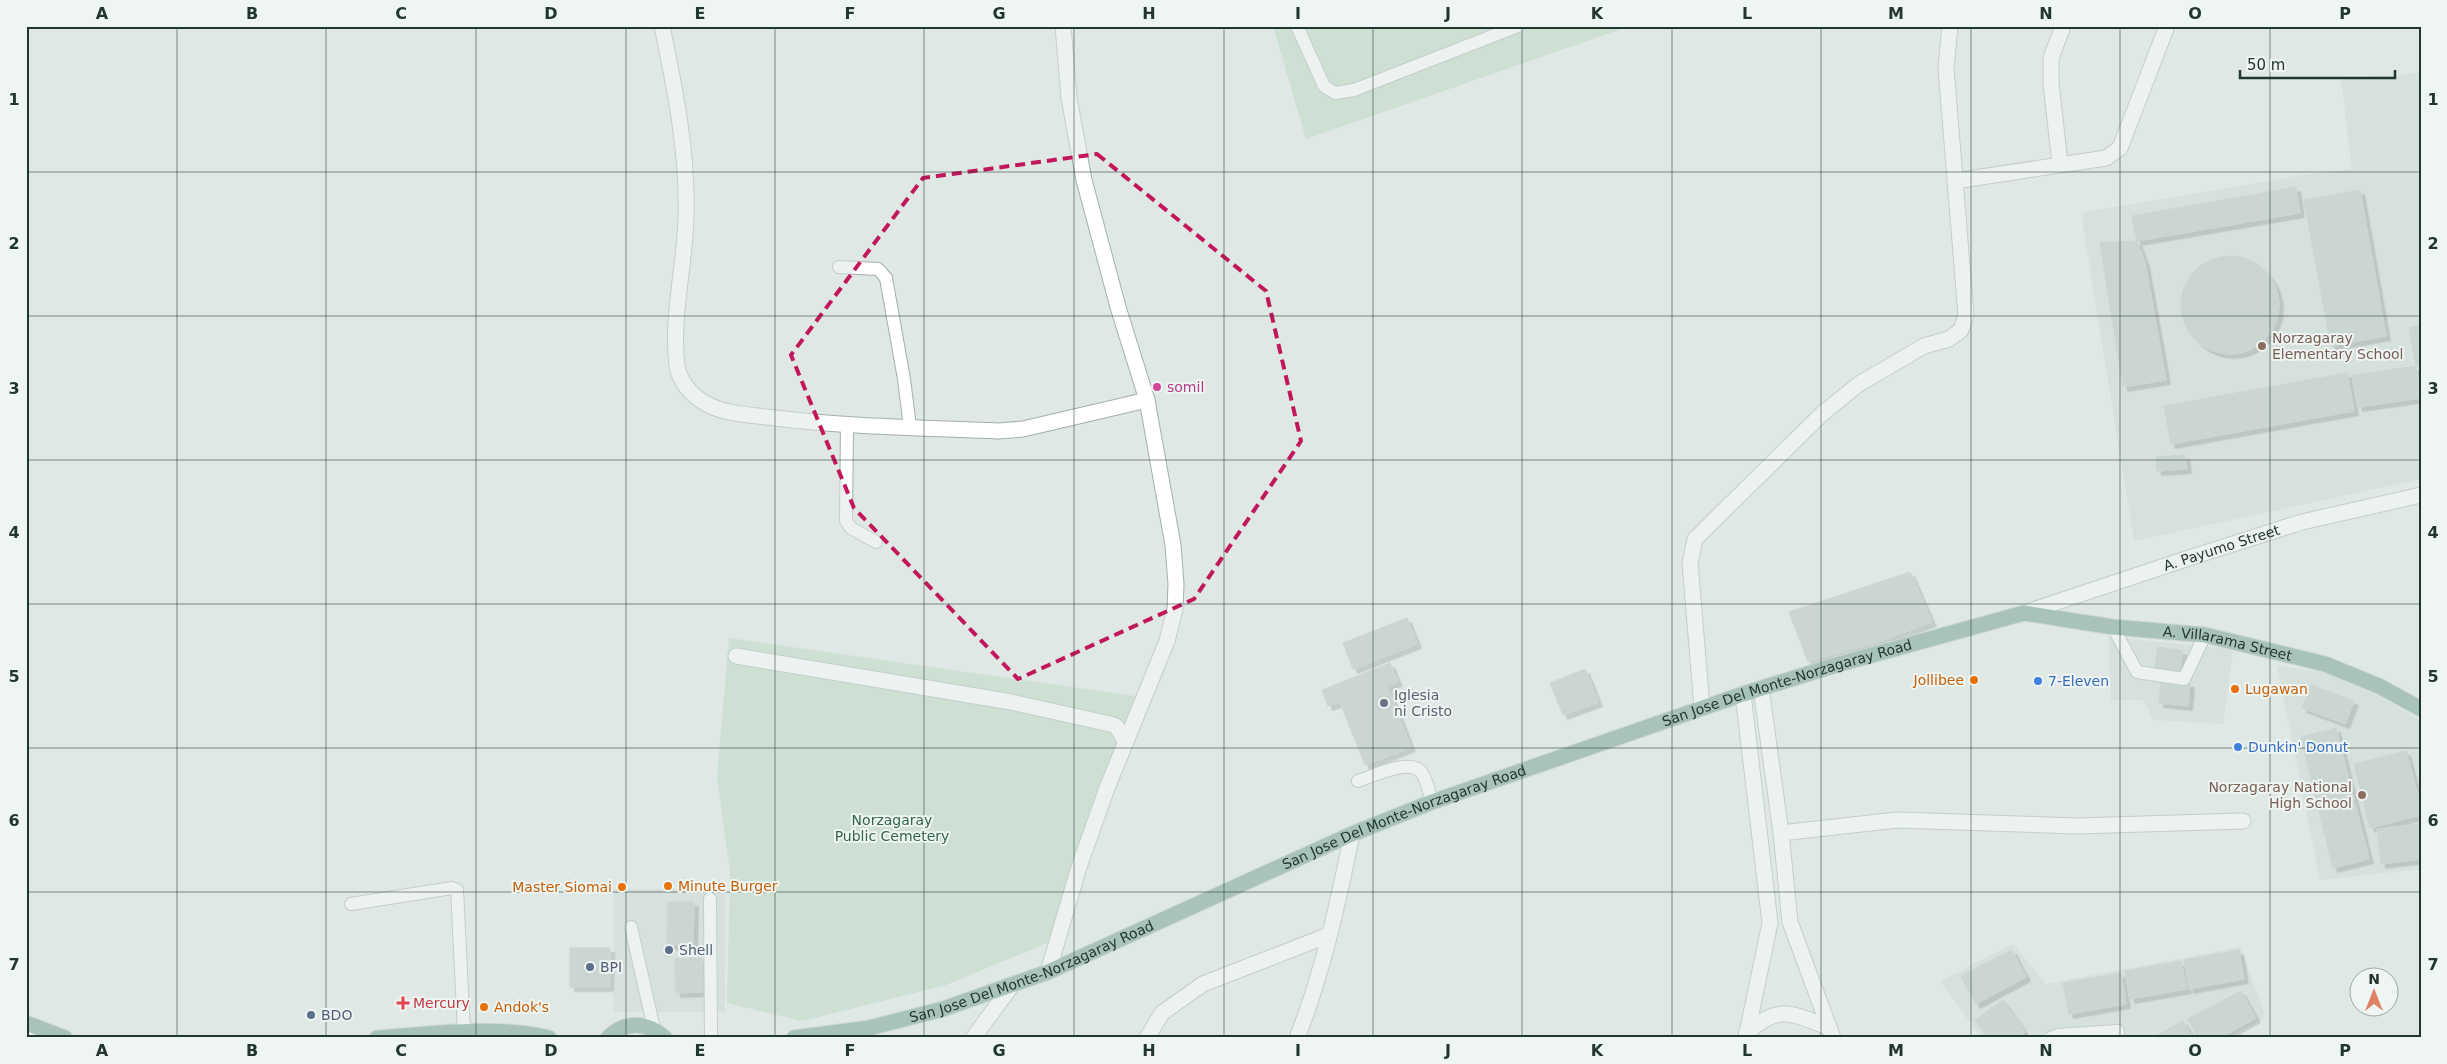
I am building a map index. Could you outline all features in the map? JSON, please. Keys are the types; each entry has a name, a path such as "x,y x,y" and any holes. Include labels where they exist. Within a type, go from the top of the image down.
{"main road":[{"name":"San Jose Del Monte-Norzagaray Road","path":"794,1038 869,1028 912,1019 1048,972 1352,834 1432,802 1761,688 2024,613"},
{"name":"A. Villarama Street","path":"2024,613 2113,627 2205,635 2325,664 2379,686 2421,709"},
{"path":"26,1023 65,1038"},
{"path":"608,1038 625,1026 640,1025 659,1034"},
{"path":"377,1038 464,1032 533,1034 549,1038"}],"street":[{"path":"662,26 678,104 685,168 686,217 676,342 677,366 680,379 689,390 705,403 734,413 847,424 998,431 1022,429 1147,400"},
{"path":"1048,972 1079,867 1126,742 1167,641 1175,609 1176,584 1173,544 1147,400 1118,307 1084,180 1069,98 1063,26"},
{"path":"1702,707 1690,563 1695,539 1823,413 1859,384 1924,346 1949,339 1961,330 1966,315 1946,68 1950,26"},
{"path":"2060,164 2051,83 2051,58 2063,26"},
{"path":"1955,181 2106,158 2120,148 2167,26"},
{"name":"A. Payumo Street","path":"2024,613 2302,522 2421,495"},
{"path":"736,656 1011,702 1116,726 1126,742"},
{"path":"1761,688 1781,833 1790,922 1830,1032"},
{"path":"1743,694 1770,923 1746,1036"},
{"path":"1781,833 1896,820 2076,826 2243,821"},
{"path":"1296,1038 1316,983 1352,834"},
{"path":"1147,1038 1162,1012 1203,984 1329,935"},
{"path":"973,1038 1012,984"},
{"path":"1746,1036 1768,1017 1792,1013 1830,1032"},
{"path":"30,1038 50,1032"}],"lane":[{"path":"1297,26 1324,86 1335,93 1354,90 1518,26"},
{"path":"839,267 878,269 886,278 904,379 910,427"},
{"path":"847,424 846,521 851,528 876,542"},
{"path":"2113,627 2136,672 2184,679 2205,635"},
{"path":"1358,781 1401,767 1412,766 1422,772 1432,802"},
{"path":"351,904 452,888 457,890 464,1032"},
{"path":"710,899 711,1038"},
{"path":"631,927 659,1034"},
{"path":"2051,1038 2058,1035 2118,1031"}],"highlighted area":[{"path":"1097,154 1266,291 1301,441 1194,599 1018,679 854,508 791,355 923,178"}],"shaded area":[{"name":"Norzagaray Elementary School","path":"2421,73 2421,479 2134,541 2081,213 2296,176 2352,169 2341,79"},
{"path":"2109,637 2233,649 2223,724 2154,720 2143,700 2111,700"},
{"name":"Norzagaray National High School","path":"2277,666 2343,675 2421,721 2421,869 2320,880"},
{"name":"Shell","path":"614,889 725,889 725,1012 614,1012"},
{"path":"2013,944 2046,984 2240,947 2266,1017 2228,1038 1981,1038 1941,981"}],"green space":[{"path":"1273,26 1630,26 1306,139"},
{"name":"Norzagaray Public Cemetery","path":"729,638 1141,697 1050,942 946,985 802,1021 727,1003 730,872 717,778"}],"building":[{"path":"2296,187 2300,213 2137,241 2132,216"},
{"path":"2360,190 2386,336 2331,346 2304,200"},
{"path":"2137,241 2145,262 2166,380 2123,387 2100,243"},
{"path":"2230,256 2249,260 2265,270 2275,286 2279,305 2275,324 2265,340 2249,350 2230,354 2211,350 2195,340 2185,324 2181,305 2185,286 2195,270 2211,260"},
{"path":"2421,325 2421,365 2416,366 2409,328"},
{"path":"2416,366 2421,398 2358,407 2353,375"},
{"path":"2347,373 2354,411 2171,444 2164,406"},
{"path":"2185,455 2187,469 2157,471 2156,457"},
{"path":"1910,572 1932,622 1880,641 1808,662 1789,612"},
{"path":"1407,618 1417,644 1353,669 1343,643"},
{"path":"2158,647 2183,651 2179,675 2154,672"},
{"path":"1390,663 1398,682 1387,686 1411,747 1365,765 1340,702 1328,706 1322,690"},
{"path":"1585,669 1598,702 1563,715 1550,683"},
{"path":"2161,681 2190,683 2188,706 2159,703"},
{"path":"2311,685 2354,701 2345,724 2302,708"},
{"path":"2336,728 2369,859 2333,868 2301,737"},
{"path":"2406,751 2421,807 2421,815 2370,828 2354,764"},
{"path":"2421,824 2421,859 2381,864 2377,829"},
{"path":"668,902 694,902 693,946 667,945"},
{"name":"BPI","path":"570,948 610,948 609,987 570,987"},
{"path":"2012,950 2026,977 1976,1004 1961,976"},
{"path":"2239,950 2244,979 2189,989 2184,960"},
{"path":"702,958 703,992 676,993 675,959"},
{"path":"2181,961 2187,989 2130,999 2125,971"},
{"path":"2121,973 2126,1004 2069,1014 2063,983"},
{"path":"2241,991 2256,1018 2220,1038 2198,1038 2188,1019"},
{"path":"2003,1000 2025,1032 2017,1038 1988,1038 1975,1020"},
{"path":"2183,1021 2193,1038 2152,1038"}],"place":[{"name":"Norzagaray Elementary School","path":"2262,346"},
{"name":"somil","path":"1157,387"},
{"name":"Jollibee","path":"1974,680"},
{"name":"7-Eleven","path":"2038,681"},
{"name":"Lugawan","path":"2235,689"},
{"name":"Iglesia ni Cristo","path":"1384,703"},
{"name":"Dunkin' Donut","path":"2238,747"},
{"name":"Norzagaray National High School","path":"2362,795"},
{"name":"Minute Burger","path":"668,886"},
{"name":"Master Siomai","path":"622,887"},
{"name":"Shell","path":"669,950"},
{"name":"BPI","path":"590,967"},
{"name":"Mercury","path":"403,1003"},
{"name":"Andok's","path":"484,1007"},
{"name":"BDO","path":"311,1015"}]}
